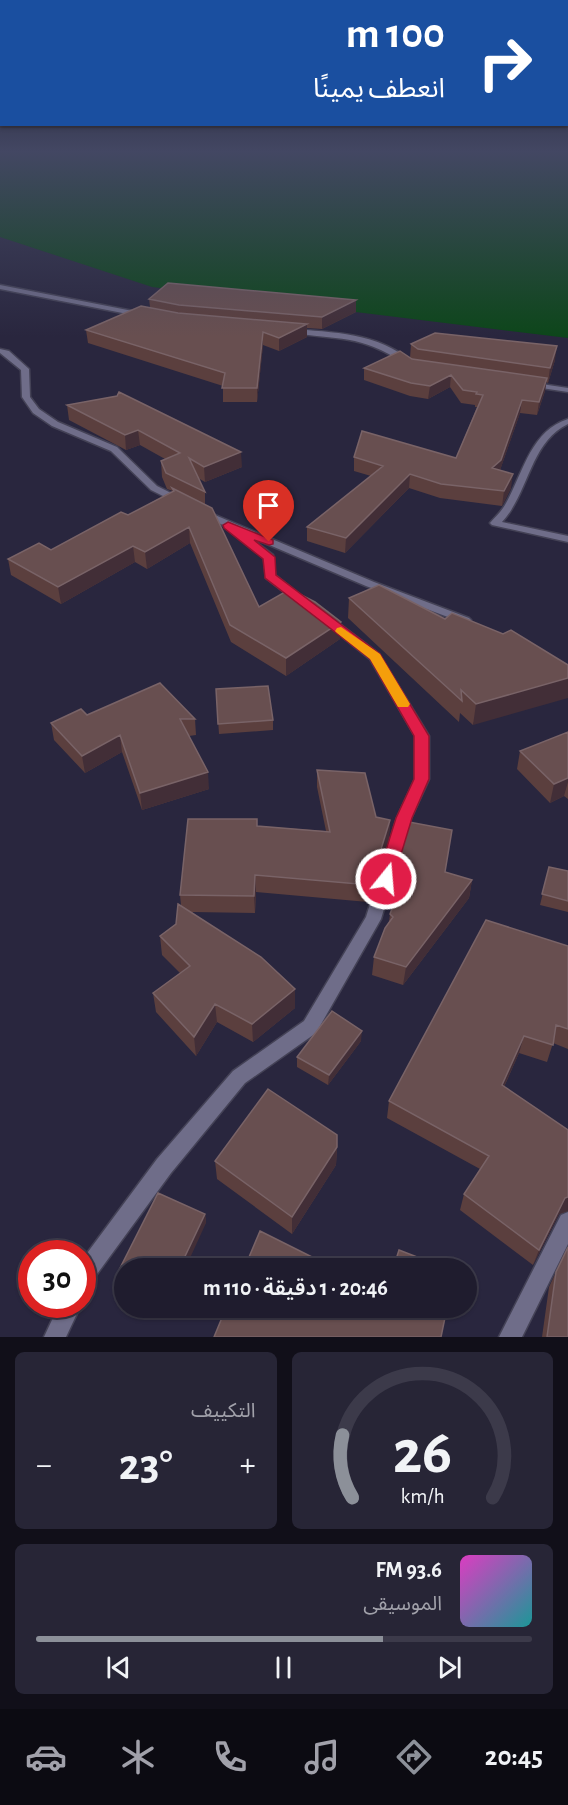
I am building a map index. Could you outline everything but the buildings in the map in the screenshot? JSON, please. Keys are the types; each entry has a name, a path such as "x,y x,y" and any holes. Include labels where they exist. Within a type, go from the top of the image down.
{"street":[{"path":"0,287 156,317"},
{"path":"278,330 360,337 391,350 414,367"},
{"path":"0,351 6,353 25,369 26,397 36,411 55,424 114,449 154,488 186,504"},
{"path":"521,383 568,390"},
{"path":"568,421 559,424 538,447 509,508 495,523 568,539"},
{"path":"196,509 228,525 478,625"},
{"path":"96,1259 164,1166 239,1077 310,1027 373,920 404,818 422,779 422,736 375,657 270,576 269,557 228,525"},
{"path":"510,1337 568,1222"},
{"path":"55,1337 64,1318"}],"green space":[{"path":"0,212 568,212 568,338 152,287 0,237"}],"slow traffic":[{"path":"341,631 375,657 403,704"}],"route":[{"path":"269,542 228,525 269,557 270,576 375,657 422,736 422,779 404,818 386,879"}]}
